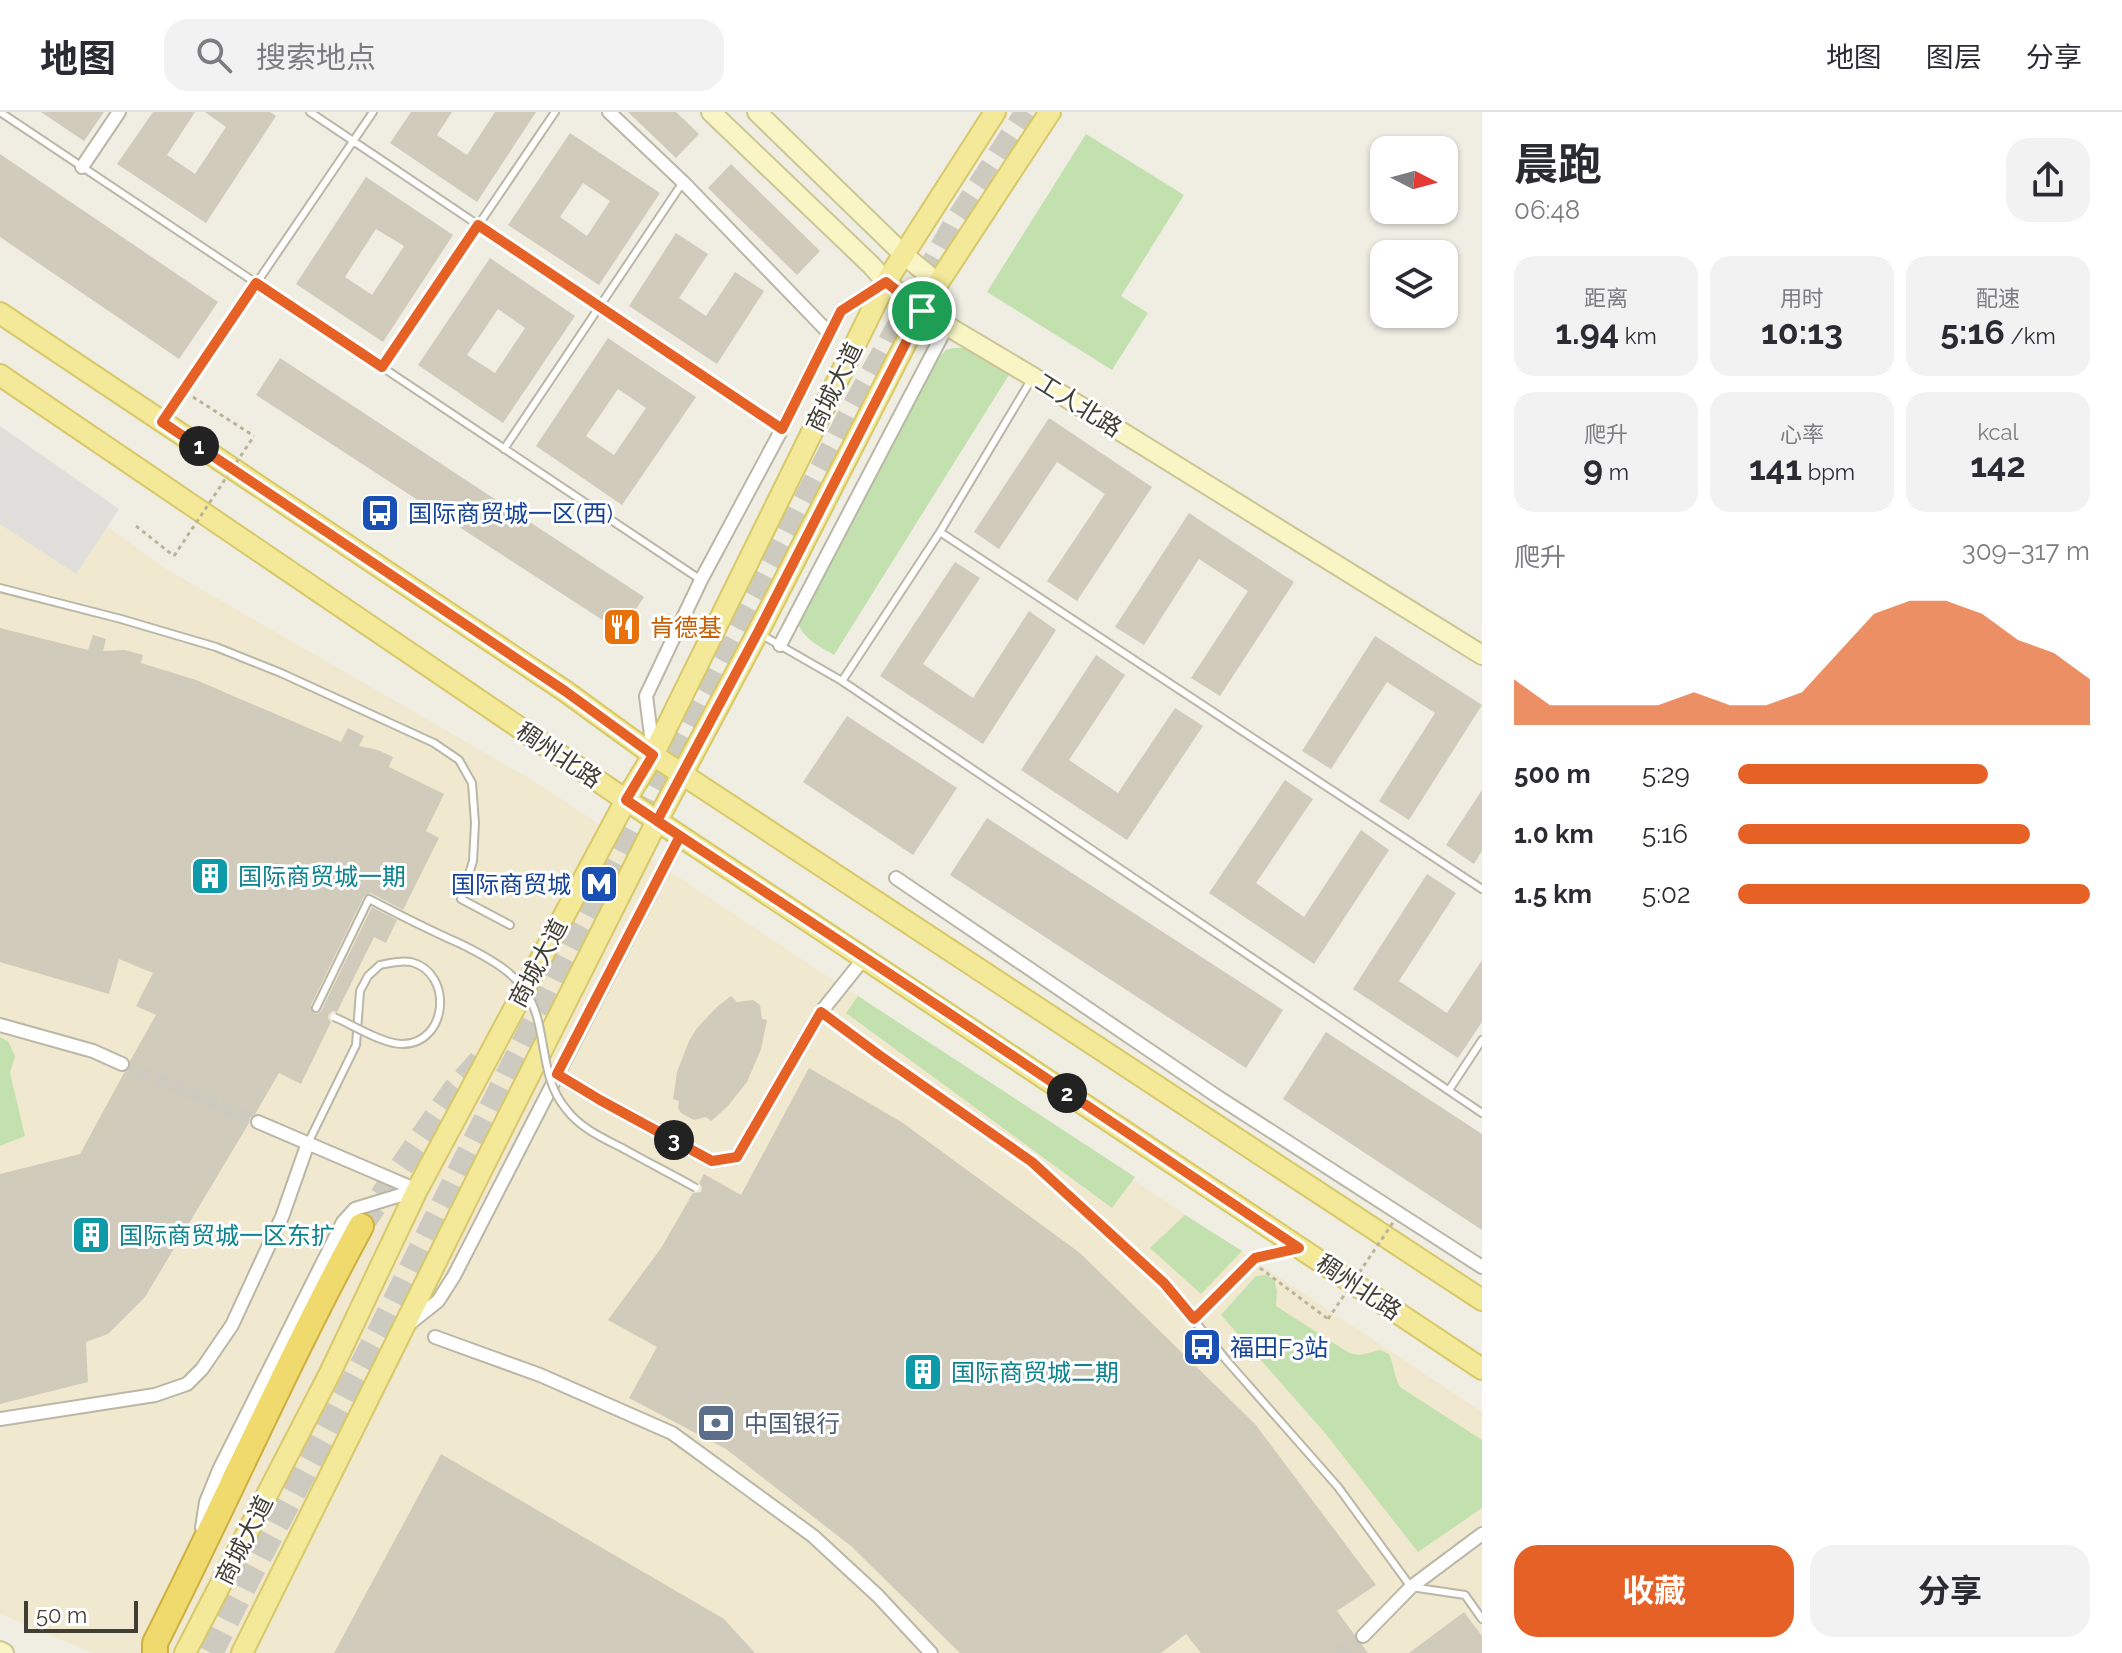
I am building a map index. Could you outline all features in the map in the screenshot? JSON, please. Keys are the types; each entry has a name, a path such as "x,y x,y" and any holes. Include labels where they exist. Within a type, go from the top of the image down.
{"highway":[{"path":"155,1653 155,1643 324,1293 361,1226"}],"main road":[{"name":"商城大道","path":"185,1653 330,1373 417,1190 653,755 886,282 995,112"},
{"name":"商城大道","path":"242,1653 657,821 684,775 922,311 1050,112"},
{"path":"0,313 565,691 653,755 1482,1300"},
{"name":"稠州北路","path":"0,375 657,821 1482,1369"}],"street":[{"path":"82,167 119,112"},
{"path":"609,112 683,182 829,333"},
{"name":"工人北路","path":"711,112 886,282 922,311 1482,655"},
{"path":"757,112 903,254 938,283"},
{"path":"653,755 646,696 701,580 841,311 886,282"},
{"path":"780,645 947,326"},
{"path":"403,1329 438,1301 446,1288 680,836"},
{"path":"896,878 1218,1097 1482,1267"},
{"path":"557,1074 712,1161 737,1157 821,1012 865,957"},
{"path":"0,1025 93,1051 122,1064"},
{"path":"258,1122 417,1190"},
{"path":"0,1419 155,1395 187,1384 202,1369 232,1325 282,1217 308,1143"},
{"path":"198,1558 206,1502 219,1470 343,1222 355,1209 417,1190"},
{"path":"435,1337 540,1375 672,1433 813,1536 878,1596 931,1653"},
{"path":"1363,1636 1411,1587 1482,1534"}],"lane":[{"path":"0,112 701,580"},
{"path":"310,112 782,429"},
{"path":"162,422 373,112"},
{"path":"382,367 555,112"},
{"path":"504,449 683,182"},
{"path":"842,681 940,532 1033,377"},
{"path":"940,532 1482,889"},
{"path":"0,588 216,647 281,673 434,743 459,760 472,783 475,823 473,861 461,899 510,925"},
{"path":"758,632 842,681 1482,1113"},
{"path":"316,1008 369,899 506,969 520,983 537,1016 553,1089 566,1110 585,1128 696,1188"},
{"path":"308,1143 356,1045 360,991 368,976 380,965 411,962 423,968 439,990 440,1017 426,1036 415,1043 390,1043 334,1017"},
{"path":"821,1012 1032,1162 1164,1283 1227,1361 1338,1487 1411,1587 1465,1595 1482,1619"},
{"path":"1449,1090 1482,1040"},
{"path":"1194,1319 1255,1258 1299,1248"}],"path":[{"path":"136,526 174,556 254,436 183,391"},
{"path":"1251,1262 1328,1319 1394,1221"}],"shaded area":[{"path":"0,426 119,509 76,574 0,524"},
{"path":"0,450 168,570 534,781 1482,1412 1482,1653 93,1653 0,1614"}],"green space":[{"path":"1086,134 1184,195 1121,296 1148,313 1112,370 987,292"},
{"path":"952,348 970,348 1012,370 834,655 807,637 797,621 935,361"},
{"path":"858,996 1135,1177 1112,1208 846,1013"},
{"path":"0,1037 8,1041 15,1056 10,1073 25,1136 0,1146"},
{"path":"1185,1215 1242,1251 1201,1294 1150,1248"},
{"path":"1265,1275 1274,1279 1276,1306 1349,1353 1360,1355 1380,1350 1389,1354 1400,1387 1482,1440 1482,1508 1418,1552 1325,1433 1221,1315 1256,1276"}],"building":[{"path":"41,112 104,112 84,141"},
{"path":"153,112 195,112 167,155 195,174 226,127 205,112 270,112 276,116 206,223 117,164"},
{"path":"411,112 452,112 437,135 467,155 495,112 536,112 477,202 390,143"},
{"path":"628,112 676,112 699,134 676,158"},
{"path":"570,133 660,193 599,285 508,225","holes":["583,183 610,201 587,236 560,217"]},
{"path":"0,154 218,302 179,359 0,237"},
{"path":"731,164 820,251 797,275 708,188"},
{"path":"366,177 453,235 383,342 296,284","holes":["376,229 404,246 372,295 345,277"]},
{"path":"676,233 708,254 679,298 706,316 735,272 764,291 717,364 629,306"},
{"path":"490,258 575,316 503,423 418,365","holes":["498,309 525,328 495,373 467,355"]},
{"path":"608,338 696,397 622,505 536,446","holes":["618,389 646,408 614,455 586,436"]},
{"path":"280,358 644,597 621,632 256,395"},
{"path":"1049,418 1152,487 1077,601 1047,581 1105,494 1057,462 999,549 974,532"},
{"path":"1189,513 1294,582 1220,696 1191,678 1248,591 1199,559 1144,645 1115,627"},
{"path":"955,562 980,578 923,664 973,698 1029,611 1056,630 983,744 880,676"},
{"name":"国际商贸城一期","path":"0,628 88,650 93,635 106,639 103,651 125,650 143,655 141,663 196,680 341,742 348,728 364,736 359,746 393,757 389,767 444,794 426,831 439,838 403,910 371,893 364,896 311,1005 313,1013 321,1011 372,907 397,920 386,943 374,937 337,1012 329,1014 331,1022 301,1084 279,1073 145,1297 108,1334 86,1342 88,1382 0,1404 0,1174 80,1154 124,1073 130,1068 130,1061 156,1015 136,1006 153,973 119,959 109,994 0,962"},
{"path":"1375,636 1482,705 1409,820 1379,801 1435,713 1387,682 1331,769 1302,751"},
{"path":"1096,655 1125,675 1069,760 1118,793 1175,708 1203,726 1127,840 1021,770"},
{"path":"847,716 957,788 913,855 803,782"},
{"path":"1285,780 1313,799 1256,883 1304,917 1361,830 1389,850 1314,964 1209,893"},
{"path":"1482,790 1482,851 1474,864 1446,845"},
{"path":"987,818 1283,1010 1246,1068 950,875"},
{"path":"1427,874 1456,893 1399,981 1447,1013 1482,960 1482,1022 1458,1058 1353,989"},
{"path":"731,996 737,1002 753,1000 760,1005 762,1019 767,1020 761,1049 747,1082 727,1107 711,1121 706,1117 694,1120 681,1113 679,1101 673,1099 677,1072 697,1028"},
{"path":"1326,1032 1482,1134 1482,1230 1283,1099"},
{"name":"国际商贸城二期","path":"809,1068 903,1123 1080,1253 1255,1424 1376,1585 1337,1611 1354,1634 1356,1642 1368,1653 1201,1653 1186,1634 1161,1653 960,1653 851,1546 726,1449 629,1398 657,1347 608,1320 661,1248 693,1193 701,1192 699,1183 704,1174 741,1195"},
{"path":"441,1454 724,1619 755,1653 334,1653"},
{"path":"1464,1612 1482,1636 1482,1653 1409,1653"}],"tunnel":[{"path":"211,1653 380,1330 557,976 857,401 955,224 1027,112"},
{"path":"361,1226 454,1090 487,1053"},
{"path":"122,1064 258,1122"},
{"path":"1339,1653 1363,1636"}],"place":[{"name":"国际商贸城一区(西)","path":"380,513"},
{"name":"肯德基","path":"622,627"},
{"name":"国际商贸城一期","path":"210,876"},
{"name":"国际商贸城","path":"599,884"},
{"name":"国际商贸城一区东扩","path":"91,1235"},
{"name":"福田F3站","path":"1202,1347"},
{"name":"国际商贸城二期","path":"923,1372"},
{"name":"中国银行","path":"716,1423"}],"route":[{"path":"922,311 684,775 657,821 680,836 557,1074 712,1161 737,1157 821,1012 1032,1162 1164,1283 1194,1319 1255,1258 1299,1248 865,957 772,897 680,836 657,821 626,800 653,755 565,691 162,422 256,283 382,367 478,225 782,429 841,311 886,282 922,311"}]}
